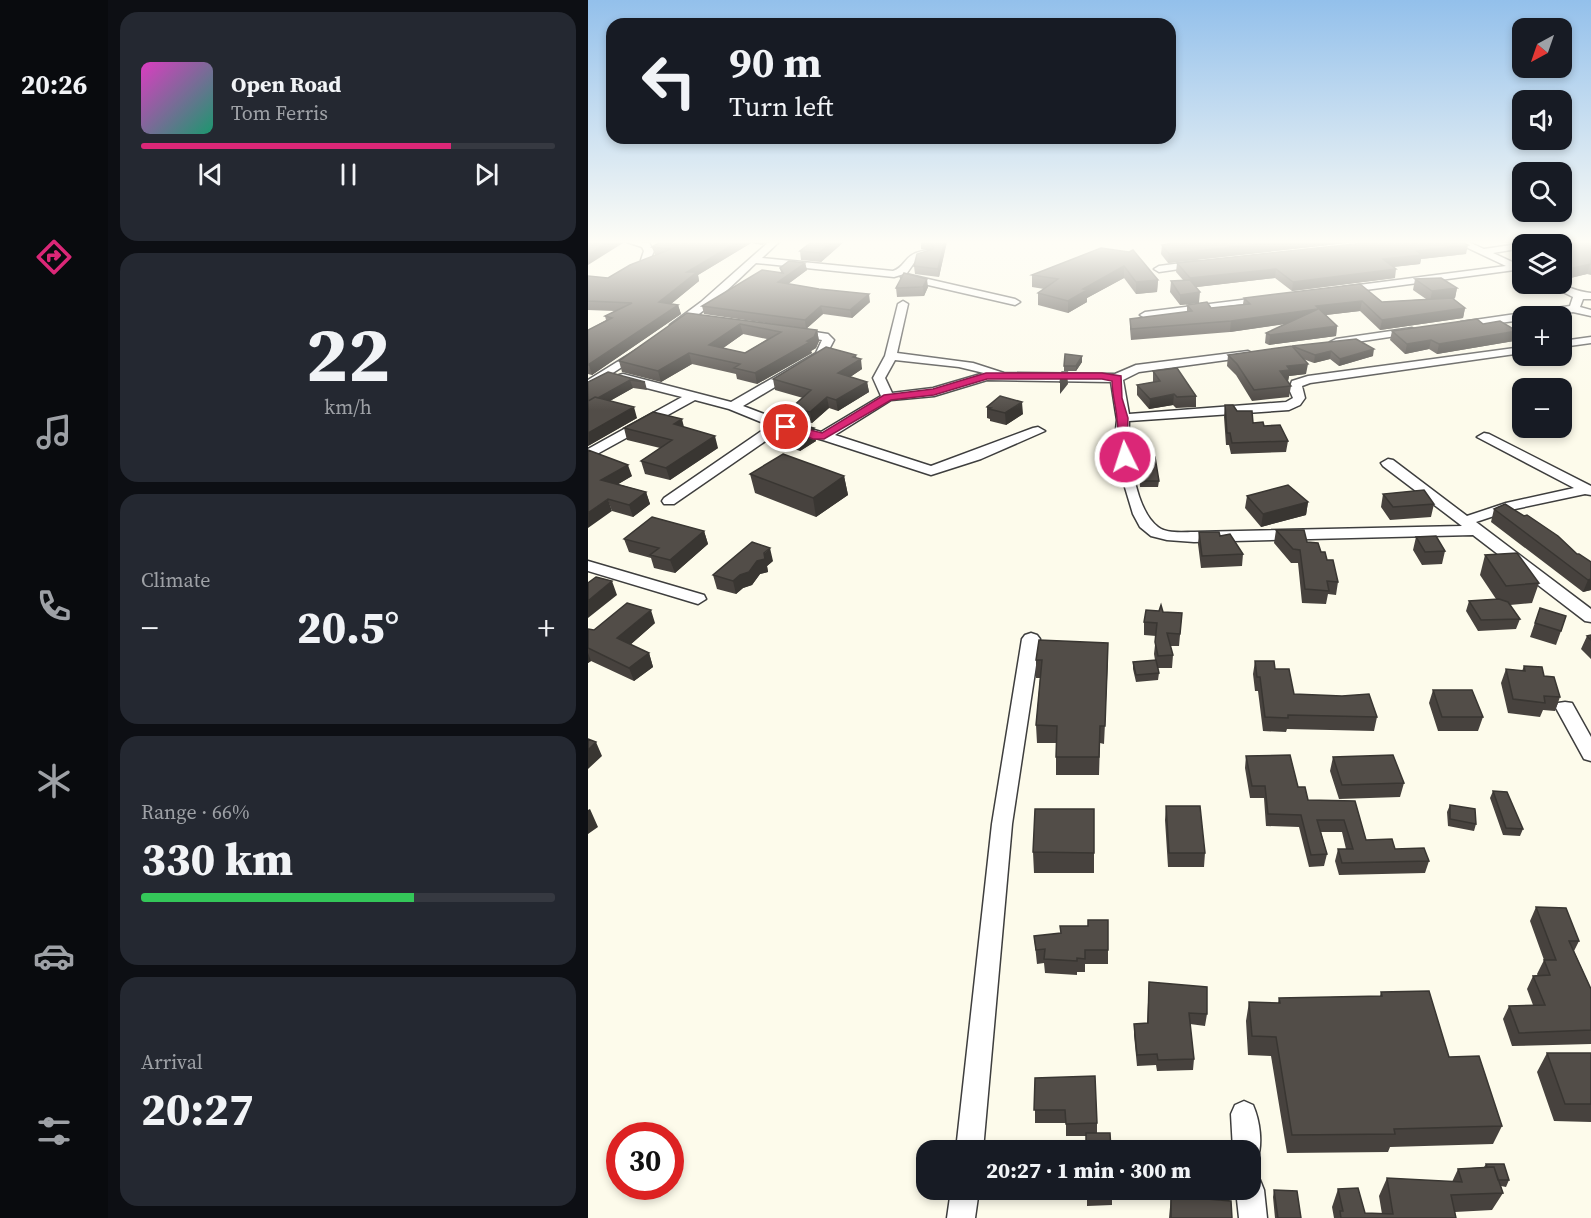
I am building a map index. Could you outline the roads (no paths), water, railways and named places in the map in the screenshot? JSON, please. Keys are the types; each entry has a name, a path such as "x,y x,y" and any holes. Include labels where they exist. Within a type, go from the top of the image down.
{"street":[{"path":"669,330 712,297"},
{"path":"993,297 1015,302"},
{"path":"1578,297 1578,302 1573,309 1591,313"},
{"path":"1145,315 1280,298"},
{"path":"888,398 879,378 891,356 903,303"},
{"path":"687,317 709,320"},
{"path":"1448,327 1512,319"},
{"path":"1318,345 1425,330"},
{"path":"733,406 821,355 827,345 828,340 824,336 785,331"},
{"path":"1572,343 1591,340"},
{"path":"588,386 650,344"},
{"path":"1123,418 1289,406 1299,398 1295,389 1296,384 1308,380 1512,351"},
{"path":"824,436 888,398 934,392 986,376 1117,378 1136,369 1262,352"},
{"path":"891,356 969,365 999,375"},
{"path":"608,374 733,406 775,423 824,436 931,471 1038,431"},
{"path":"1117,378 1117,398 1123,418 1122,443 1136,505 1144,521 1156,533 1194,537 1471,525 1511,506 1589,490"},
{"path":"588,455 693,396"},
{"path":"669,501 772,430 775,423"},
{"path":"1484,437 1589,490"},
{"path":"1388,463 1591,617"},
{"path":"588,566 698,599"},
{"path":"970,1140 1002,824 1031,639"},
{"path":"1565,708 1591,754"},
{"path":"1244,1114 1246,1140"},
{"path":"961,1218 963,1200"},
{"path":"1251,1200 1253,1218"}]}
